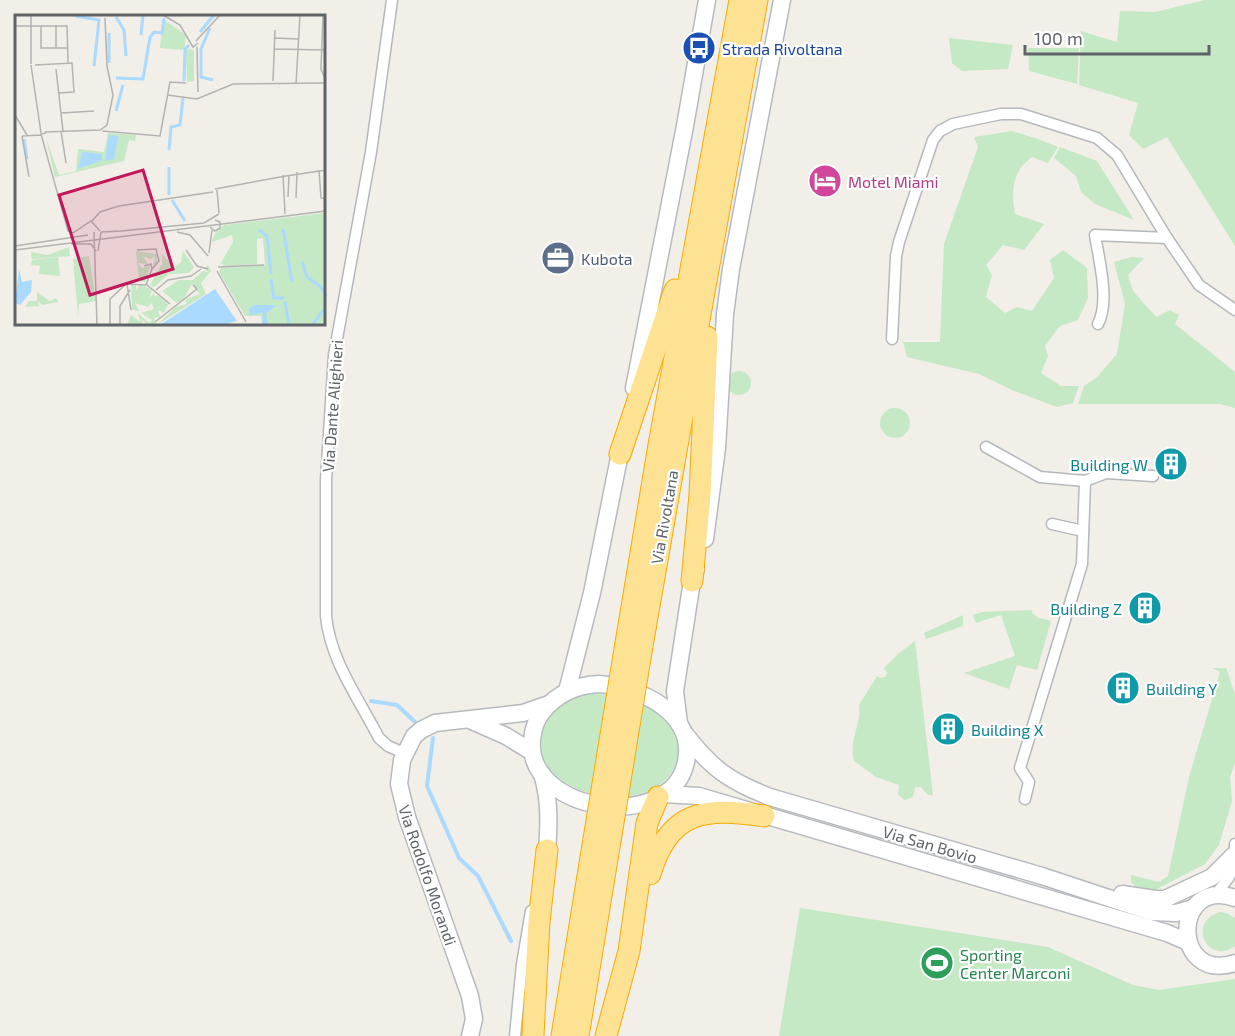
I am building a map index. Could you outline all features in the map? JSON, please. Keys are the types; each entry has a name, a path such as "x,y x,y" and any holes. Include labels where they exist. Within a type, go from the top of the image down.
{"highway":[{"name":"Via Rivoltana","path":"562,1036 602,840 634,644 757,0"},
{"path":"747,54 766,0"},
{"name":"Via Rivoltana","path":"634,644 663,423 737,5"},
{"path":"620,454 675,291 703,161 727,70"},
{"path":"692,582 700,495 707,325 721,247 726,170"},
{"path":"606,1036 633,929 647,823 661,796"},
{"path":"633,929 656,854 663,841 673,830 691,818 707,813 728,812 764,816"},
{"name":"Via Rivoltana","path":"578,1036 602,840"},
{"path":"533,1036 538,922 547,850"}],"main road":[{"path":"567,691 592,592 645,336 707,0"},
{"path":"542,774 549,783 563,793 595,805 631,806 661,796 675,782 684,767 687,750 675,691 692,582 704,547 714,470 725,314 731,269 782,0"},
{"path":"547,850 549,812 547,792 532,752 532,739 536,724 549,704 567,691 593,684 627,689 659,704 673,715 682,729"},
{"name":"Via Rodolfo Morandi","path":"470,1036 474,1019 470,996 400,794 399,777 409,743 421,730 443,721 523,713 549,704"},
{"path":"468,719 489,727 532,752"},
{"name":"Via San Bovio","path":"682,729 715,768 735,782 759,793 1042,876 1151,912 1176,913 1194,908"},
{"name":"Via San Bovio","path":"661,796 693,795 1167,933 1188,942"},
{"path":"1042,876 1160,900 1203,883 1218,872 1234,851"},
{"path":"1235,898 1215,896 1205,899 1194,908 1187,924 1188,942 1196,955 1206,963 1219,966 1235,963"}],"street":[{"name":"Via Dante Alighieri","path":"392,0 372,152 334,355 326,480 328,635 333,651 379,738 388,746 405,753"},
{"path":"892,339 896,256 933,140 940,131 953,124 1001,114 1021,114 1097,138 1117,155 1167,238 1199,285 1235,310"},
{"path":"1098,324 1103,315 1103,297 1095,235 1167,238"},
{"path":"986,447 1040,477 1085,481 1106,473 1153,476"},
{"path":"1025,799 1029,782 1020,768 1082,564 1085,481"},
{"path":"1052,524 1083,531"},
{"path":"515,1036 524,946 535,891 547,850"},
{"path":"1215,896 1229,877 1233,867 1234,851"}],"green space":[{"path":"1205,0 1235,0 1235,246 1167,137 1143,149 1129,135 1138,103 1079,85 1081,31 1117,42 1120,11 1155,12"},
{"path":"949,38 1013,45 1008,69 962,71 952,63"},
{"path":"1028,48 1079,48 1077,84 1029,71"},
{"path":"1012,131 1058,147 1048,163 1032,157 1017,175 1013,190 1015,214 1044,224 1024,250 1003,245 986,265 992,275 986,297 1005,313 1017,307 1032,311 1054,278 1050,260 1063,250 1087,268 1088,298 1078,320 1060,326 1045,346 1048,356 1041,373 1061,386 1079,386 1073,403 1057,407 1012,390 979,374 907,357 903,342 940,342 944,244 978,147 974,137"},
{"path":"1060,147 1097,161 1134,220 1095,204 1081,192 1076,176 1054,158"},
{"path":"1132,257 1144,258 1128,275 1133,291 1156,317 1170,310 1179,315 1175,324 1235,372 1235,408 1220,404 1078,404 1084,386 1097,377 1117,354 1125,304 1114,262"},
{"path":"739,371 748,374 751,383 748,392 739,395 730,392 727,383 730,374"},
{"path":"895,408 906,412 910,423 906,434 895,438 884,434 880,423 884,412"},
{"path":"1032,610 1032,613 1039,618 1051,621 1037,670 1017,665 1009,689 964,673 1015,656 1001,615 976,623 973,615 982,612"},
{"path":"963,615 963,626 926,639 924,633"},
{"path":"915,641 933,795 928,795 921,787 915,787 913,797 905,800 898,795 899,785 876,777 854,761 853,746 859,720 859,705 877,676 885,677 887,673 884,668"},
{"path":"1212,668 1226,668 1235,694 1235,763 1230,777 1232,801 1219,845 1205,864 1151,892 1136,887 1131,882 1131,875 1159,882 1168,876 1189,777 1220,672"},
{"path":"593,694 625,698 646,706 670,727 677,741 678,756 675,766 661,784 640,794 616,797 591,794 568,785 551,770 542,752 544,729 547,722 564,704 578,697"},
{"name":"Sporting Center Marconi","path":"800,908 1048,947 1133,985 1159,990 1235,979 1235,1036 779,1036"},
{"path":"1220,912 1235,918 1235,946 1225,951 1216,951 1209,947 1203,932 1204,924 1210,917"}],"waterway":[{"path":"371,701 397,705 415,722"},
{"path":"433,738 427,786 459,858 478,876 511,941"}],"place":[{"name":"Strada Rivoltana","path":"699,48"},
{"name":"Motel Miami","path":"825,181"},
{"name":"Kubota","path":"558,258"},
{"name":"Building W","path":"1171,464"},
{"name":"Building Z","path":"1145,608"},
{"name":"Building Y","path":"1123,688"},
{"name":"Building X","path":"948,729"},
{"name":"Sporting Center Marconi","path":"937,963"}]}
